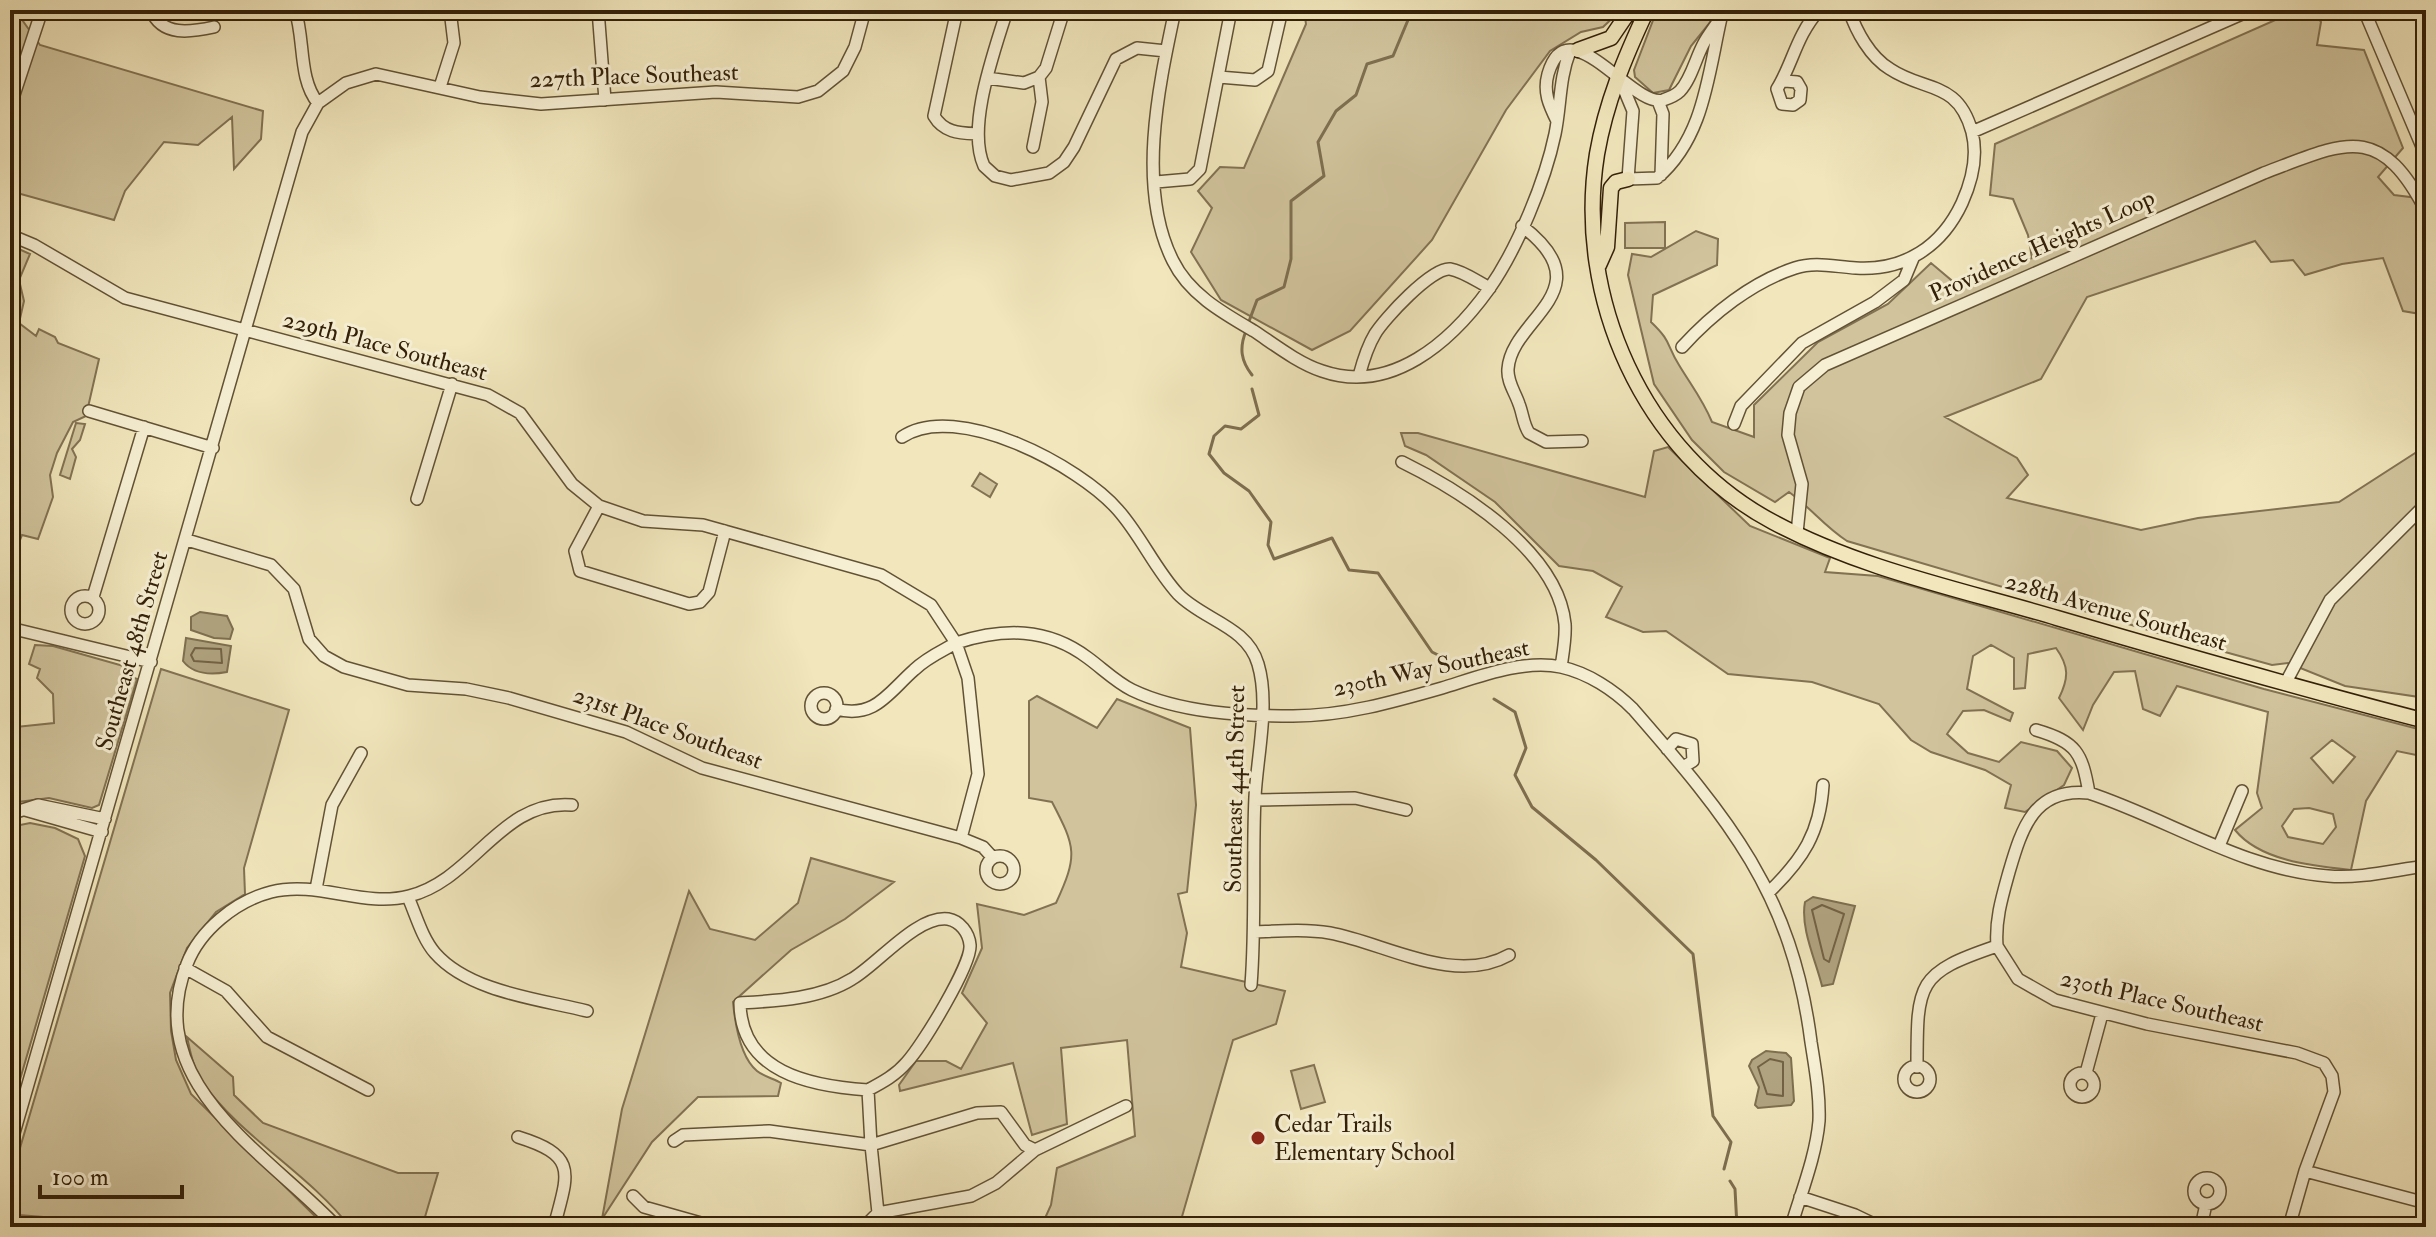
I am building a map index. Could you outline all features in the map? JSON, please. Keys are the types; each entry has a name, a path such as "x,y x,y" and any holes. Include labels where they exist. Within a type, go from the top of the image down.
{"main road":[{"path":"1574,51 1611,38 1630,10"},
{"name":"228th Avenue Southeast","path":"1647,10 1618,75 1604,120 1594,176 1593,215 1598,266 1609,318 1622,356 1654,413 1731,497 1797,533 1874,564 2285,684 2426,721"},
{"path":"1598,266 1607,247 1611,188 1616,182 1628,179"}],"street":[{"path":"10,107 42,10"},
{"path":"151,10 158,22 170,29 187,32 214,27"},
{"path":"295,10 304,46 308,90 318,103"},
{"path":"440,87 454,43 450,10"},
{"path":"598,10 605,100"},
{"name":"227th Place Southeast","path":"318,103 346,83 376,74 480,97 541,104 716,92 798,97 818,91 835,80 849,61 865,10"},
{"path":"957,10 934,116 953,132 978,134"},
{"path":"1007,10 987,78 978,134 981,161 995,176 1021,181 1049,173 1064,162 1074,147 1116,59 1137,48 1166,51"},
{"path":"987,78 1024,83 1039,77 1046,68 1064,10"},
{"path":"1175,10 1155,129 1156,182 1163,232 1173,261 1216,309 1323,372 1359,376 1390,374 1418,360 1453,329 1490,288 1522,226 1542,177 1557,121 1548,102 1547,78 1552,63 1574,51 1618,75 1644,97 1658,101 1681,89 1723,14"},
{"path":"1156,182 1190,179 1200,169 1231,10"},
{"path":"1785,81 1796,41 1819,10"},
{"path":"1682,347 1717,313 1791,269 1815,265 1865,268 1914,256 1940,240 1958,212 1972,178 1972,132 1961,108 1947,92 1895,72 1882,63 1861,36 1849,10"},
{"path":"1972,132 2251,10"},
{"path":"2364,10 2423,149"},
{"path":"1219,77 1255,80 1268,71 1283,11"},
{"path":"1618,75 1633,111 1628,179 1651,180 1661,175 1686,147 1693,133 1723,14"},
{"path":"1033,147 1042,102 1039,77"},
{"path":"1633,111 1644,97"},
{"path":"1658,101 1663,114 1661,175"},
{"name":"Southeast 48th Street","path":"10,1147 187,540 292,166 305,123 318,103"},
{"name":"Providence Heights Loop","path":"1797,533 1802,484 1788,435 1790,413 1799,387 1825,365 2264,173 2334,146 2366,147 2384,155 2400,168 2426,211"},
{"path":"1522,226 1548,253 1554,286 1547,307 1511,356 1509,379 1525,428 1533,437 1552,442 1582,441"},
{"name":"229th Place Southeast","path":"10,235 34,245 125,298 452,384 505,403 520,413 572,484 599,506 643,521 688,523 725,531 881,575 905,586 931,605 956,643"},
{"path":"1734,424 1741,406 1802,343 1858,313 1894,287 1908,274 1914,256"},
{"path":"1359,376 1368,347 1382,324 1435,274 1447,269 1454,270 1490,288"},
{"path":"417,499 452,384"},
{"path":"89,411 213,448"},
{"name":"Southeast 44th Street","path":"902,437 916,428 929,425 963,428 1029,448 1055,460 1093,486 1128,523 1178,593 1247,644 1261,678 1251,985"},
{"path":"93,597 144,427"},
{"path":"1402,462 1466,497 1535,559 1554,588 1565,622 1561,667"},
{"path":"2285,684 2330,600 2426,504"},
{"path":"599,506 575,551 580,571 689,604 700,602 709,592 725,531"},
{"name":"231st Place Southeast","path":"187,540 264,562 279,571 294,589 305,631 324,656 344,667 408,685 466,689 509,698 626,732 702,768 961,838 983,847 993,858"},
{"path":"14,628 151,662"},
{"name":"230th Way Southeast","path":"836,709 856,712 875,707 915,669 956,643 1009,631 1042,635 1076,649 1116,680 1146,696 1194,707 1260,716 1335,713 1532,666 1561,667 1595,680 1619,695 1730,826 1769,892 1798,968 1808,1013 1817,1086 1817,1131 1791,1227"},
{"path":"956,643 968,678 978,774 961,838"},
{"path":"2036,730 2062,739 2078,752 2083,759 2089,793"},
{"path":"1667,749 1676,739 1692,744 1695,757 1683,767"},
{"path":"316,889 332,805 361,753"},
{"path":"1769,892 1793,868 1811,843 1821,811 1823,785"},
{"path":"2219,846 2242,791"},
{"path":"1917,1067 1921,1001 1927,982 1951,962 1997,946 1999,908 2024,826 2040,806 2052,798 2074,792 2089,793 2278,867 2326,876 2426,866"},
{"path":"1255,800 1344,798 1406,810"},
{"path":"10,814 38,805 57,806 105,819"},
{"path":"337,1227 212,1106 193,1080 182,1055 176,1015 185,968 200,941 248,900 287,889 316,889 375,898 408,897 458,873 525,813 539,806 572,805"},
{"path":"24,810 102,832"},
{"path":"408,897 430,946 451,967 497,988 587,1011"},
{"path":"951,919 965,928 971,946 964,967 909,1061 888,1080 868,1090 840,1088 767,1064 748,1043 740,1023 740,1003 786,1000 851,980 933,920 951,919"},
{"path":"1255,932 1326,933 1448,964 1487,964 1509,955"},
{"name":"230th Place Southeast","path":"1997,946 2010,970 2031,989 2055,1000 2102,1014 2316,1058 2332,1076 2334,1092 2305,1171"},
{"path":"185,968 226,991 267,1037 368,1090"},
{"path":"2086,1073 2102,1014"},
{"path":"868,1090 878,1213"},
{"path":"864,1227 878,1213 971,1196 996,1183 1035,1150 1126,1106"},
{"path":"674,1141 683,1135 769,1131 871,1145 977,1113 1001,1112 1025,1145 1035,1150"},
{"path":"518,1137 550,1148 560,1157 567,1175 554,1227"},
{"path":"2289,1227 2305,1171 2426,1203"},
{"path":"633,1196 644,1207 715,1227"},
{"path":"1800,1197 1880,1227"},
{"path":"2201,1227 2206,1204"}],"shaded area":[{"path":"10,10 15,10 40,45 263,111 261,139 234,169 232,117 198,145 164,142 125,191 114,220 10,191"},
{"path":"1304,10 1621,10 1603,27 1581,32 1550,51 1506,110 1432,240 1350,331 1312,350 1221,300 1191,252 1212,208 1198,191 1220,167 1244,168 1306,24"},
{"path":"1657,10 1720,10 1691,46 1669,90 1653,93 1635,77 1634,70"},
{"path":"2298,10 2313,10 2321,22 2317,45 2364,50 2403,148 2378,177 2394,195 2426,199 2426,315 2403,311 2383,258 2342,264 2305,275 2293,260 2271,262 2255,241 2087,297 2041,379 1945,417 2017,458 2028,475 2007,498 2141,530 2198,518 2339,502 2426,446 2426,698 2345,686 2288,663 2272,665 2196,644 1847,541 1789,492 1775,502 1724,472 1692,440 1654,384 1628,275 1632,254 1651,257 1696,231 1718,239 1717,265 1653,295 1651,322 1666,339 1712,422 1754,437 1754,405 1818,342 1888,304 1931,263 1956,284 2032,258 2028,235 2013,199 1990,195 1995,144"},
{"path":"1665,222 1665,248 1625,248 1625,223"},
{"path":"10,245 30,254 19,280 24,301 19,323 36,336 39,329 55,337 58,343 99,359 86,416 73,422 57,453 50,475 53,497 38,539 22,535 10,564"},
{"path":"76,423 85,424 80,440 72,449 76,457 70,479 60,475"},
{"path":"1401,433 1418,433 1645,497 1654,451 1668,447 1750,526 1830,558 1825,572 1878,576 2264,689 2426,731 2426,757 2397,751 2366,801 2351,870 2288,860 2258,849 2235,830 2262,808 2257,793 2268,712 2177,686 2160,716 2143,709 2135,671 2114,672 2093,705 2083,730 2059,698 2066,672 2056,648 2028,654 2025,688 2014,689 2014,658 1991,645 1973,656 1967,689 2013,713 2010,721 1984,710 1963,711 1947,734 1968,753 1999,762 2021,742 2057,751 2072,768 2064,785 2025,812 2005,808 2011,785 1985,770 1931,752 1911,740 1879,704 1812,682 1728,674 1666,631 1643,632 1606,617 1622,587 1593,571 1559,566 1495,502 1426,455 1405,446","holes":["2332,740 2355,757 2333,783 2311,758","2309,808 2333,814 2336,827 2323,844 2288,837 2282,826 2294,809"]},
{"path":"980,473 997,484 990,497 972,486"},
{"path":"35,645 53,646 134,669 134,678 137,679 99,805 92,808 49,798 10,803 10,720 16,727 54,723 53,694 37,678 40,669 29,664"},
{"path":"161,669 289,710 244,868 245,894 216,912 187,948 170,993 171,1031 176,1060 191,1094 326,1227 105,1227 108,1222 19,1215 14,1222 10,1221 10,1182"},
{"path":"1037,696 1097,728 1117,699 1190,728 1196,805 1187,892 1178,894 1187,933 1181,967 1285,991 1276,1024 1233,1040 1179,1227 1041,1227 1051,1205 1057,1168 1135,1136 1127,1040 1061,1048 1067,1124 1032,1135 1013,1063 900,1091 899,1085 916,1061 946,1061 961,1069 987,1023 962,993 982,948 977,904 1024,915 1056,903 1068,873 1070,842 1052,802 1029,798 1029,701"},
{"path":"30,823 55,828 78,839 85,856 10,1114 10,827"},
{"path":"811,858 894,882 845,919 791,950 733,1002 742,1049 757,1071 781,1083 778,1096 698,1097 652,1142 602,1219 622,1109 689,891 710,929 755,940 798,903"},
{"path":"187,1037 233,1077 234,1095 263,1123 398,1173 438,1173 422,1227 350,1227 333,1207 216,1100 198,1075"},
{"path":"1314,1065 1325,1102 1301,1109 1291,1071"}],"water":[{"path":"200,612 227,616 233,629 230,639 214,638 191,630 191,617"},
{"path":"186,638 231,646 227,672 203,672 187,665 183,661"},
{"path":"1813,897 1855,906 1833,984 1822,986 1805,923 1805,902"},
{"path":"1766,1051 1786,1053 1791,1058 1794,1101 1791,1105 1758,1108 1755,1105 1759,1087 1749,1066 1752,1060"}],"waterway":[{"path":"1421,10 1451,10"},
{"path":"1248,324 1257,300 1284,287 1291,259 1291,201 1324,176 1318,142 1336,111 1356,95 1367,64 1393,56 1408,20 1421,10"},
{"path":"1246,331 1242,354 1252,375"},
{"path":"1252,389 1259,415 1241,429 1225,426 1214,436 1209,454 1224,473 1249,491 1271,522 1268,545 1274,559 1332,538 1349,570 1378,573 1432,652 1454,663"},
{"path":"1494,699 1515,712 1526,748 1515,775 1532,807 1596,860 1693,954 1713,1116 1731,1142 1724,1169"},
{"path":"1730,1181 1735,1189 1737,1227"}],"place":[{"name":"Cedar Trails Elementary School","path":"1258,1138"}]}
